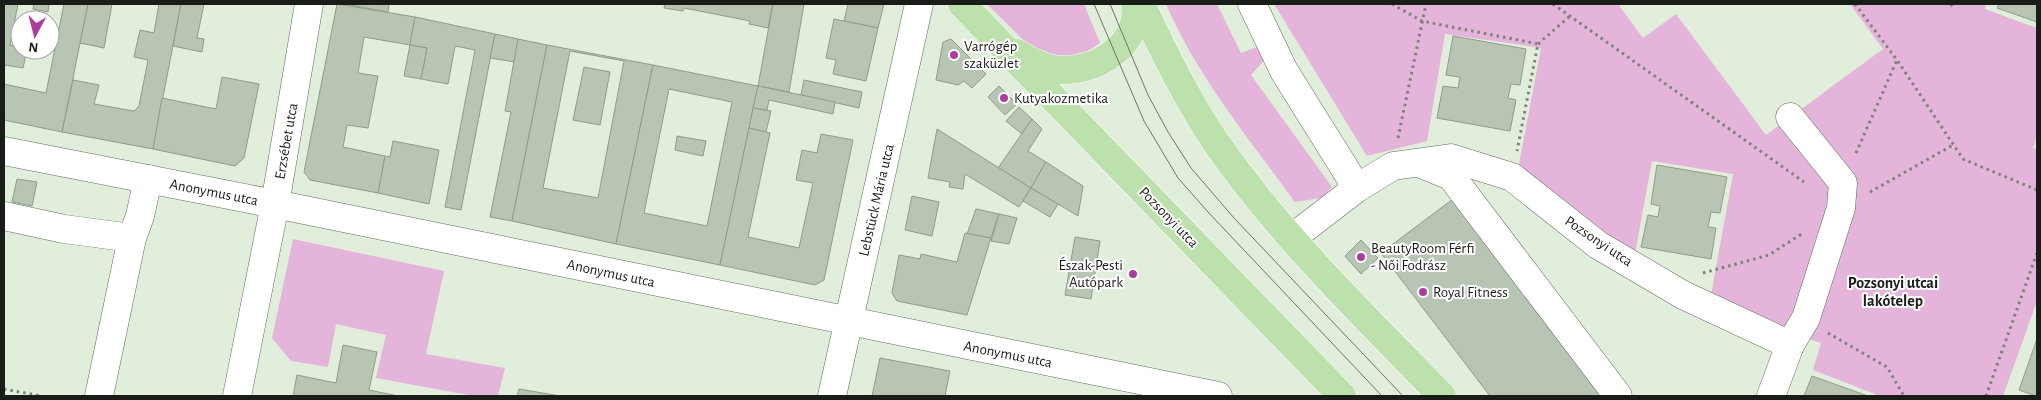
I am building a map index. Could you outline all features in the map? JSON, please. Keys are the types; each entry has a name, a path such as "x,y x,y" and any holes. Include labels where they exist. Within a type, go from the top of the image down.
{"main road":[{"name":"Pozsonyi utca","path":"962,4 1342,396"},
{"name":"Pozsonyi utca","path":"995,38 1022,56 1045,67 1061,70 1087,67 1109,56 1126,41 1135,20 1135,4"},
{"path":"1141,4 1164,54 1217,144 1292,238 1342,293 1442,396"}],"street":[{"name":"Erzsébet utca","path":"237,396 275,204 310,4"},
{"name":"Lebstück Mária utca","path":"832,396 919,4"},
{"path":"1252,4 1284,71 1356,188"},
{"path":"1771,396 1790,345 1806,318 1842,196 1790,117"},
{"name":"Anonymus utca","path":"4,151 275,204 1218,396"},
{"name":"Pozsonyi utca","path":"1292,238 1356,188 1405,164 1451,158 1512,177 1598,245 1683,294 1790,345"},
{"path":"1405,164 1450,176 1618,396"},
{"path":"99,396 132,238 140,216 148,179"},
{"path":"4,216 64,229 132,238"}],"path":[{"path":"1392,4 1422,21 1538,44"},
{"path":"1405,164 1422,21 1426,4"},
{"path":"1554,4 1842,196"},
{"path":"1855,4 1897,60 1963,159 2037,190"},
{"path":"1951,4 1954,8"},
{"path":"1512,177 1538,44 1570,16"},
{"path":"1842,196 1897,60"},
{"path":"1660,281 1769,255 1842,196 1953,145"},
{"path":"1986,396 2037,253"},
{"path":"1806,318 1887,367 1904,396"},
{"path":"4,389 42,396"}],"shaded area":[{"path":"987,4 1084,4 1100,43 1089,51 1063,57 1030,47"},
{"path":"1166,4 1217,4 1241,53 1263,45 1270,54 1251,75 1332,187 1321,198 1295,202 1208,82"},
{"path":"1274,4 1618,4 1643,38 1676,14 1766,135 1883,49 1850,4 1986,4 1985,9 2037,28 2037,136 2033,148 2037,149 2037,301 2003,396 1880,396 1813,370 1821,343 1764,324 1711,295 1733,174 1652,161 1634,259 1587,227 1519,164 1541,48 1445,34 1427,141 1367,156"},
{"path":"293,239 444,271 426,354 505,368 498,396 474,396 376,378 386,335 336,324 328,367 291,361 272,338"}],"building":[{"path":"4,4 18,4 17,10 10,10 10,60 25,60 23,68 5,65 4,72"},
{"path":"34,4 49,4 48,10 33,9"},
{"path":"64,4 88,4 62,132 4,120 4,84 46,93 53,60 60,60 60,24"},
{"path":"88,4 112,4 104,48 80,43"},
{"path":"159,4 181,4 153,149 62,132 73,80 99,85 94,104 134,111 139,106 148,60 134,57 140,30 154,33"},
{"path":"181,4 204,4 197,38 204,39 202,52 173,46"},
{"path":"337,4 415,17 410,45 364,37 358,73 378,76 368,128 347,125 343,147 385,156 378,193 310,180 304,172"},
{"path":"345,4 389,4 388,12"},
{"path":"665,4 773,4 768,28 749,24 750,21 684,8 683,11 664,8"},
{"path":"773,4 804,4 789,92 758,86"},
{"path":"848,4 884,4 878,28 844,21"},
{"path":"1999,4 2037,4 2037,22 1997,8"},
{"path":"415,17 495,34 461,210 445,207 475,50 455,46 448,84 421,79 427,48 410,45"},
{"path":"834,19 878,28 866,81 833,74 836,60 826,58"},
{"path":"495,34 518,39 515,62 490,58"},
{"path":"1453,36 1526,49 1520,85 1511,84 1508,98 1516,100 1510,131 1437,118 1443,86 1458,88 1460,77 1446,75"},
{"path":"518,39 547,45 512,221 490,217 511,112 505,111"},
{"path":"951,39 986,74 972,88 964,81 958,85 936,80 943,42"},
{"path":"410,45 427,48 421,79 404,76"},
{"path":"547,45 653,65 616,244 512,221","holes":["570,51 624,61 598,198 543,188"]},
{"path":"653,65 758,86 720,265 616,244","holes":["669,89 732,102 707,226 644,213"]},
{"path":"584,67 610,72 600,125 573,120"},
{"path":"222,77 259,84 244,158 235,166 153,149 162,98 216,109"},
{"path":"804,80 862,92 859,108 801,95"},
{"path":"758,86 835,102 833,114 769,100 767,110 753,108"},
{"path":"999,86 1017,104 1005,115 988,97"},
{"path":"1019,107 1032,119 1022,134 1006,121"},
{"path":"753,108 771,111 766,132 749,128"},
{"path":"1032,119 1042,129 1028,151 1046,162 1031,188 998,168"},
{"path":"749,128 770,133 748,237 799,248 813,183 796,180 802,150 817,153 821,134 853,140 824,280 815,285 720,265"},
{"path":"937,129 1031,188 1019,207 965,174 963,189 949,187 950,182 928,178"},
{"path":"677,136 706,141 703,156 675,150"},
{"path":"393,141 439,150 429,204 378,193 385,156 390,157"},
{"path":"1046,162 1083,186 1078,216 1031,188"},
{"path":"1657,165 1727,177 1720,213 1711,212 1708,227 1716,228 1711,259 1641,247 1648,215 1658,217 1660,206 1651,204"},
{"path":"17,179 37,182 32,206 12,202"},
{"path":"1031,188 1058,204 1050,217 1023,201"},
{"path":"912,196 939,202 932,236 905,230"},
{"path":"1457,196 1609,396 1490,396 1381,253"},
{"path":"976,209 999,214 991,238 967,234"},
{"path":"999,214 1017,218 1009,244 991,241"},
{"path":"965,233 991,238 967,315 897,301 892,293 899,255 920,259 921,254 957,262"},
{"path":"1075,237 1100,241 1091,299 1065,295"},
{"name":"BeautyRoom Férfi - Női Fodrász","path":"1361,240 1378,258 1361,274 1345,256"},
{"path":"2037,339 2037,396 2036,396 2019,390"},
{"path":"343,345 377,352 369,390 398,396 293,396 297,375 336,383"},
{"path":"880,358 950,371 945,396 872,396"},
{"path":"1812,376 1868,396 1804,396"},
{"path":"519,389 560,396 517,396"}],"tram line":[{"path":"1094,4 1144,121 1178,178 1382,396"},
{"path":"1110,4 1148,95 1168,132 1191,168 1234,218 1403,396"}],"place":[{"name":"Varrógép szaküzlet","path":"954,55"},
{"name":"Kutyakozmetika","path":"1004,98"},
{"name":"BeautyRoom Férfi - Női Fodrász","path":"1361,257"},
{"name":"Észak-Pesti Autópark","path":"1133,274"},
{"name":"Royal Fitness","path":"1423,292"}],"district":[{"name":"Pozsonyi utcai lakótelep","path":"1893,291"}]}
